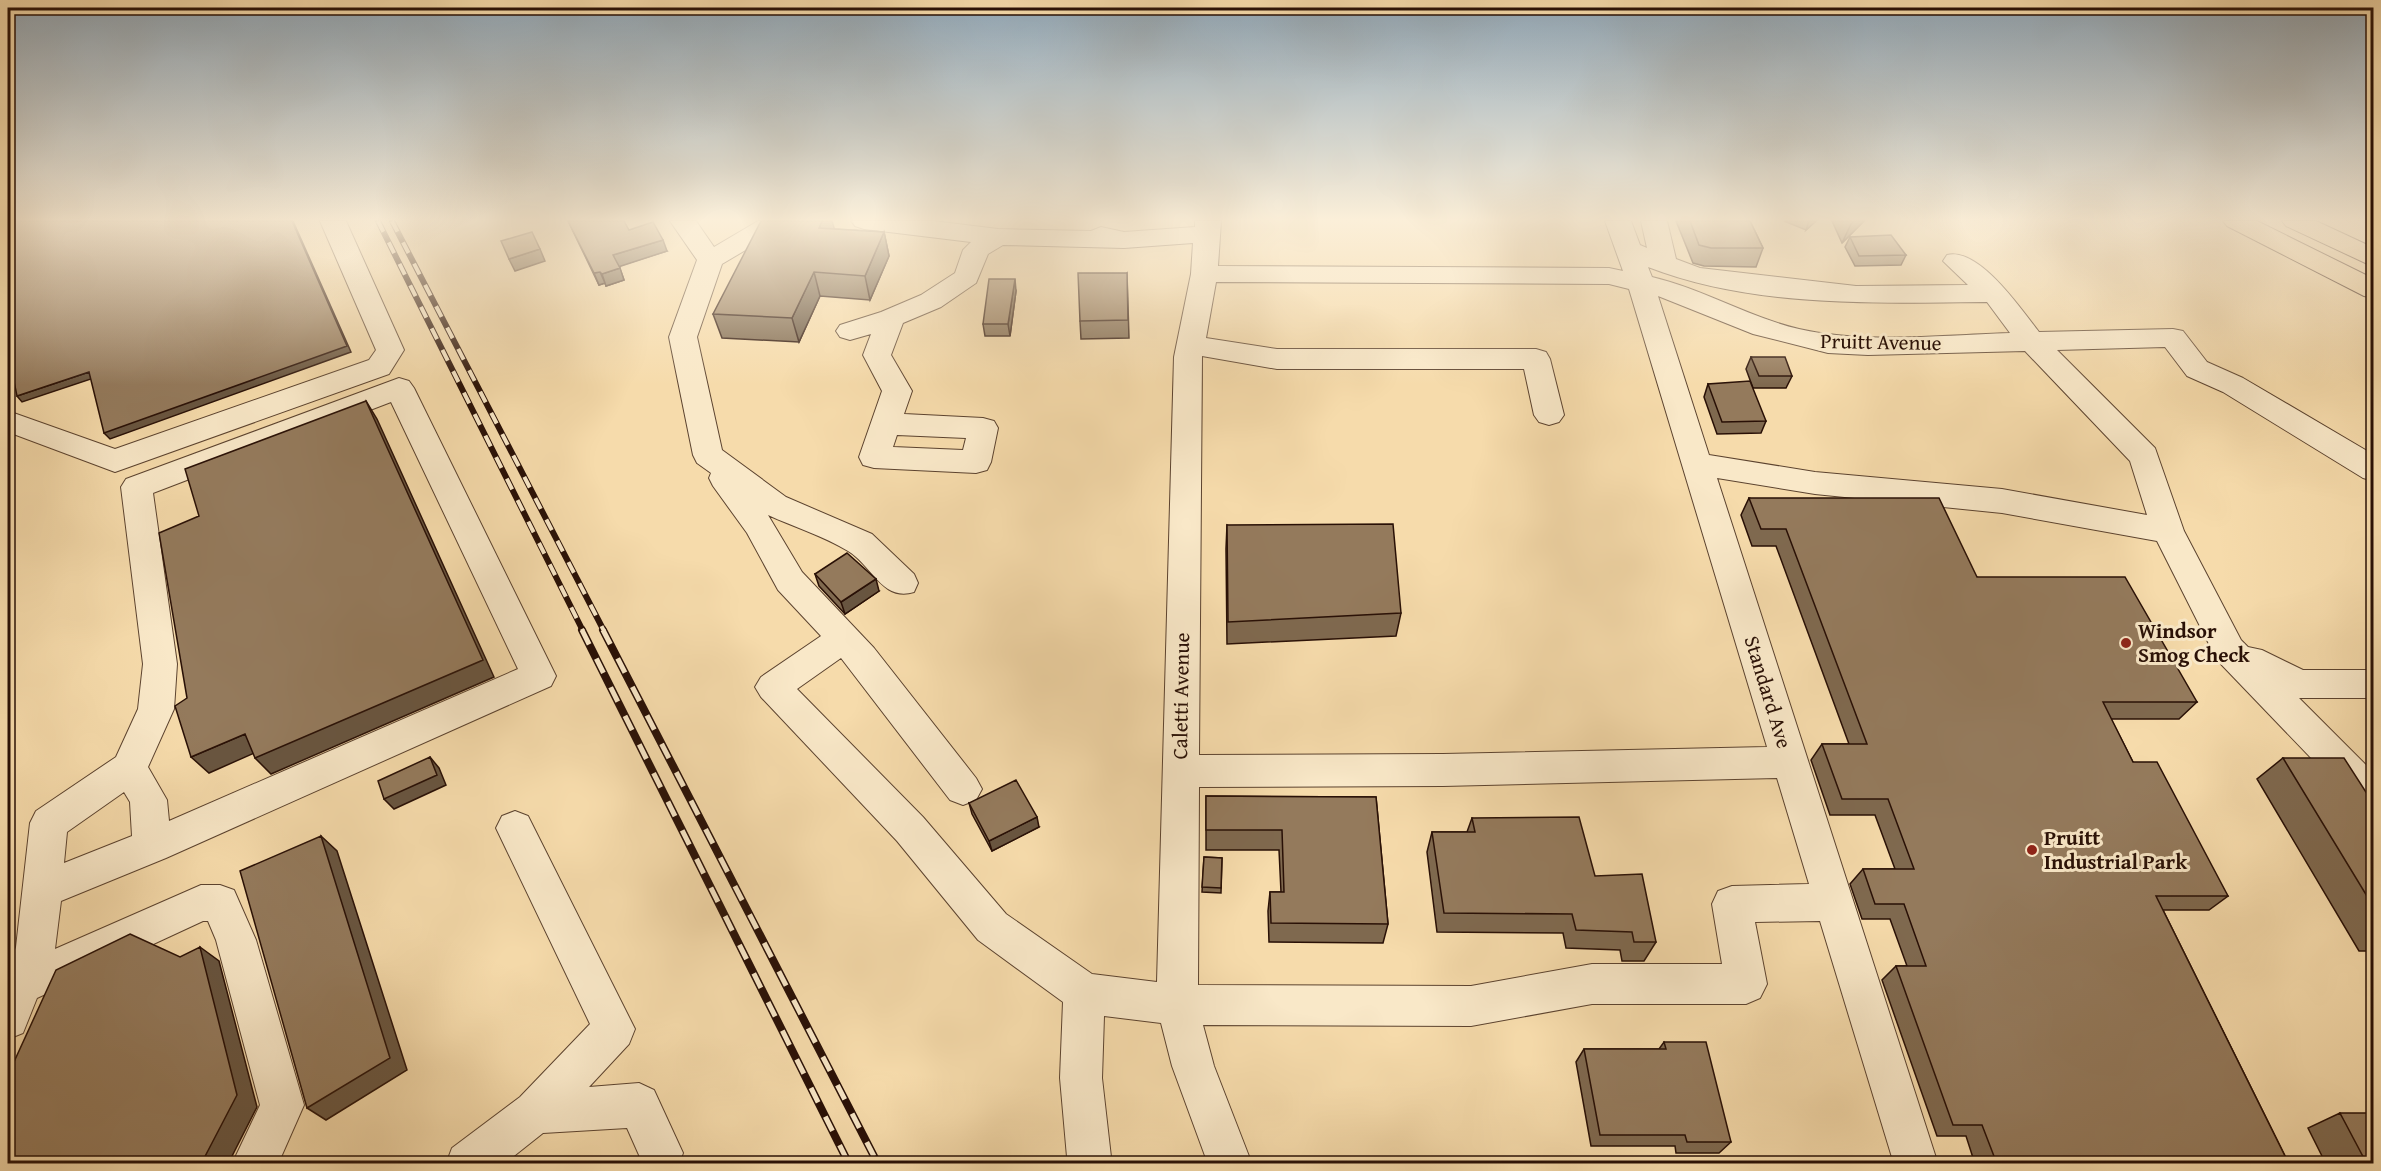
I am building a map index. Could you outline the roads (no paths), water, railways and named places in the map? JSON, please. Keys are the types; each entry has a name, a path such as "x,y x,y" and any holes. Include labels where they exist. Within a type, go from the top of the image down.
{"highway":[{"path":"2344,276 2373,290"}],"street":[{"path":"8,421 115,461 379,367 390,350 357,276"},
{"path":"705,276 683,337 708,455 758,525 790,580 862,658 963,789"},
{"path":"850,331 891,318 931,301 967,276"},
{"name":"Caletti Avenue","path":"1204,276 1187,369 1177,1005 1192,1066 1230,1164"},
{"name":"Standard Ave","path":"1653,276 1697,464 1916,1164"},
{"name":"Pruitt Avenue","path":"1655,276 1670,290 1763,328 1828,344 1868,346 2173,338 2197,369 2233,385 2373,470"},
{"path":"1697,276 1856,296 1995,293"},
{"path":"1974,276 1995,293 2032,342 2144,456 2168,531 2229,650 2373,798"},
{"path":"886,424 897,391 877,355 891,318"},
{"path":"1190,345 1277,359 1536,359 1549,415"},
{"path":"16,1001 36,947 49,823 129,768 156,709 160,664 137,487 399,388 539,676 152,846 42,890"},
{"path":"708,455 775,505 861,543 902,583"},
{"path":"1697,464 1815,483 2002,501 2168,531"},
{"path":"843,639 773,687 910,829 992,927 1084,993 1177,1005 1471,1006 1592,984 1746,984 1732,904 1833,902"},
{"path":"2229,650 2300,684 2373,684"},
{"path":"1180,771 1443,770 1789,762"},
{"path":"129,768 148,800 152,846"},
{"path":"468,1164 535,1112 614,1029 515,828"},
{"path":"16,1001 201,903 220,903 236,940 282,1105 254,1164"},
{"path":"1084,993 1081,1078 1089,1157"},
{"path":"535,1112 639,1105 661,1153"}],"railway":[{"path":"405,276 583,631"},
{"path":"420,276 604,631"},
{"path":"582,630 849,1164"},
{"path":"603,630 878,1164"}],"place":[{"name":"Windsor Smog Check","path":"2126,643"},
{"name":"Pruitt Industrial Park","path":"2032,850"}]}
